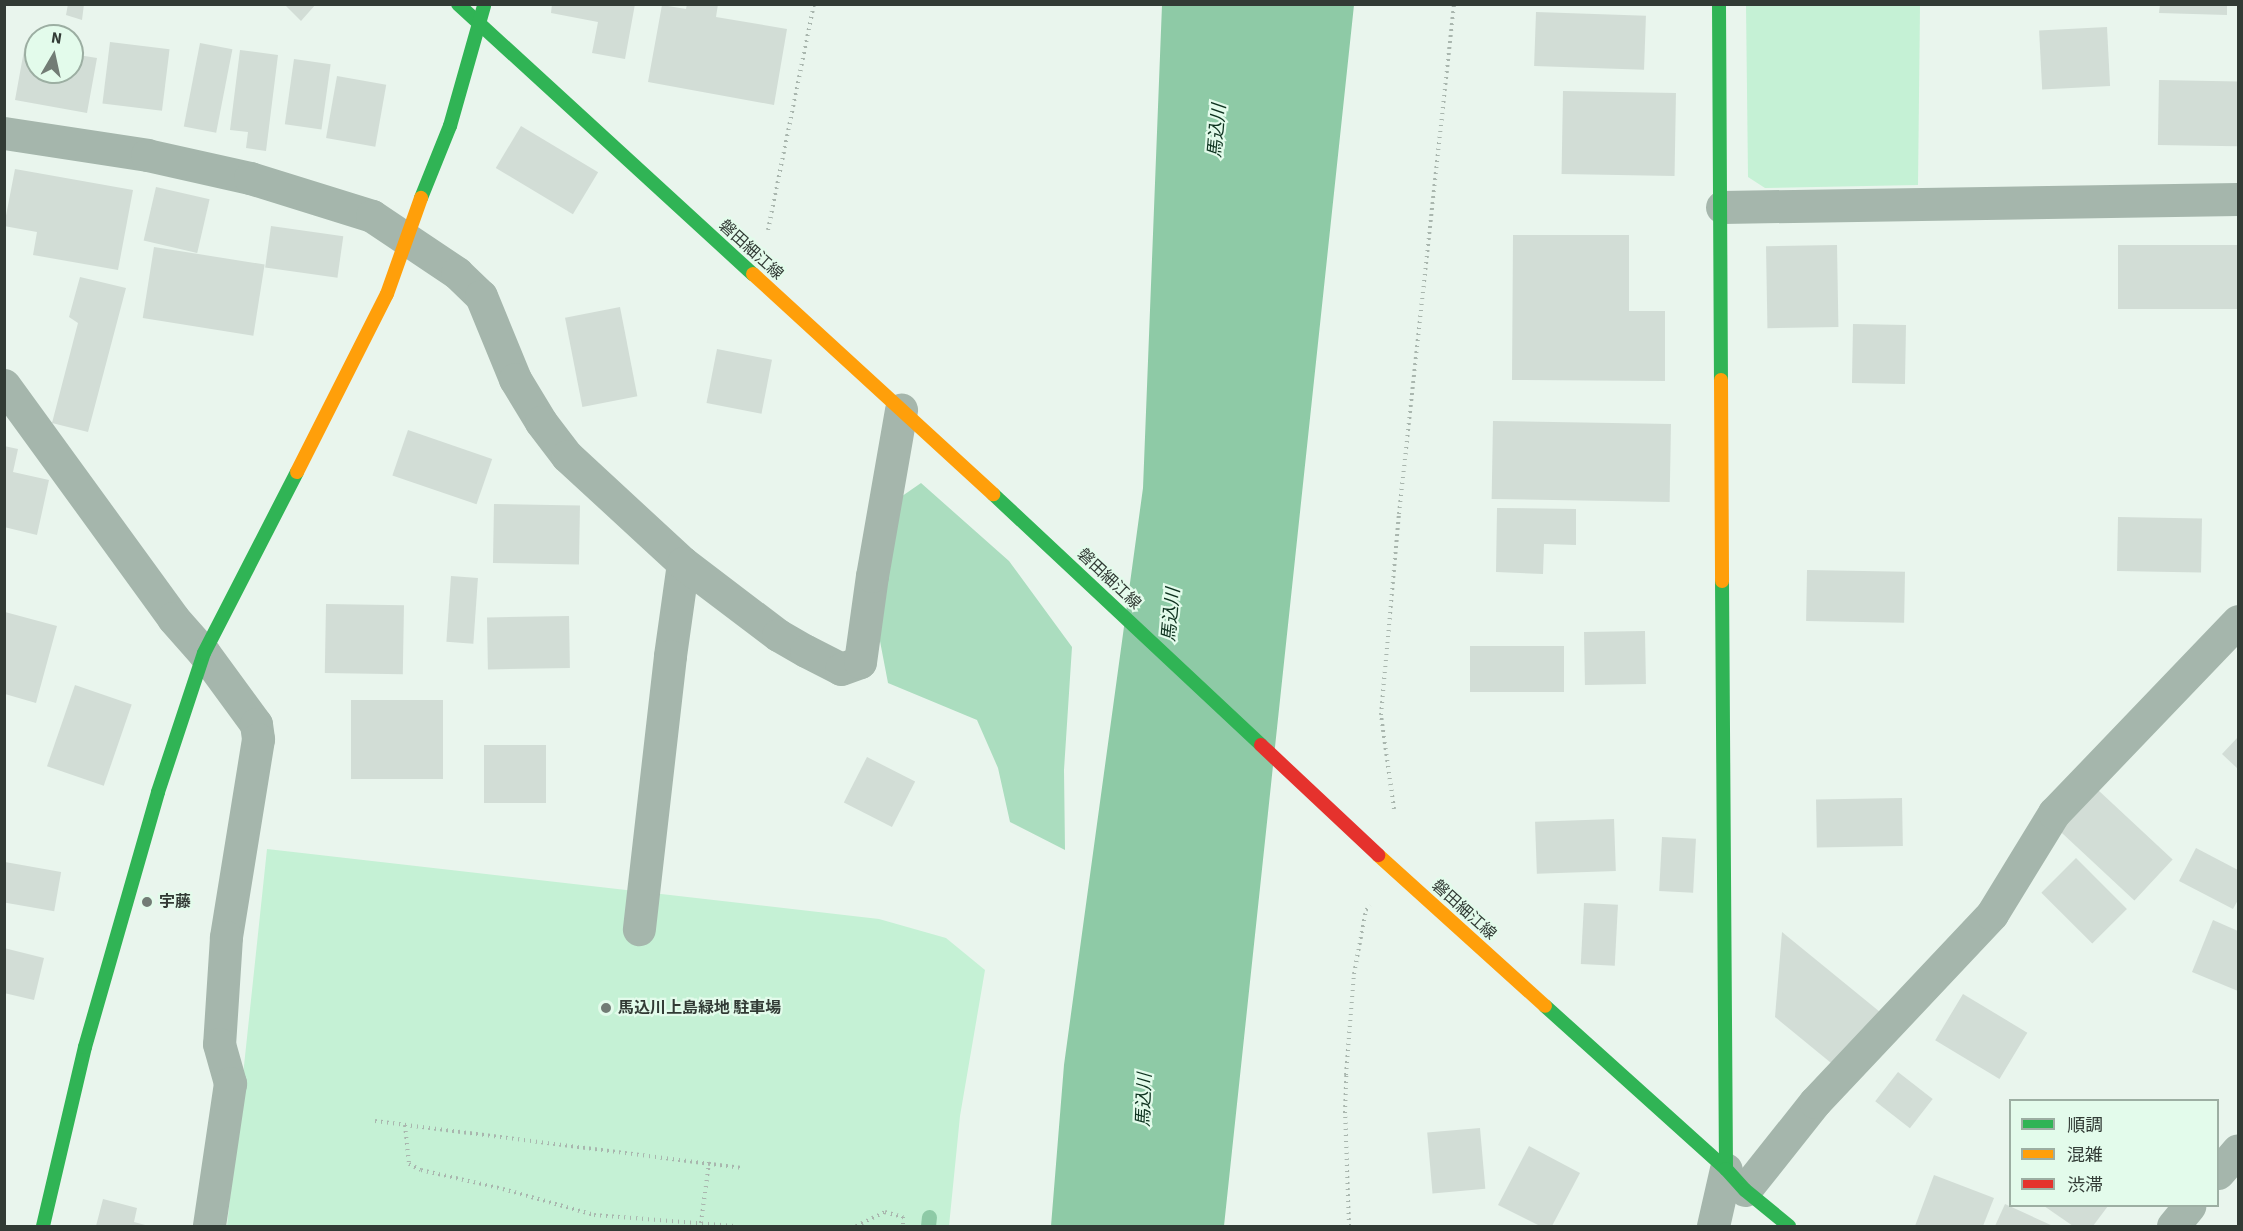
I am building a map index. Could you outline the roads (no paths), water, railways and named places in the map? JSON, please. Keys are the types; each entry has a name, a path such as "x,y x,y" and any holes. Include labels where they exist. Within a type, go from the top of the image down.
{"street":[{"name":"磐田細江線","path":"458,4 1038,535 1368,846 1789,1227"},
{"path":"43,1227 85,1047 158,792 204,653 387,294 406,237 450,126 484,4"},
{"path":"1719,4 1736,1179"},
{"path":"4,133 147,155 250,178 372,216 406,237 458,273 481,296 515,379 541,422 567,456 683,563 778,635 841,669 860,662 873,566 902,410"},
{"path":"1722,207 2238,199"},
{"path":"4,385 173,618 204,653 256,724 258,740 226,937 219,1044 230,1083 209,1227"},
{"path":"639,929 657,758 683,563"},
{"path":"1713,1227 1736,1179 1815,1102 1992,914 2054,813 2238,621"},
{"path":"2219,1171 2238,1150"},
{"path":"2173,1227 2188,1207"}],"water":[{"name":"馬込川","path":"1162,5 1354,5 1224,1226 1051,1226 1064,1065 1143,488"}],"waterway":[{"path":"928,1226 929,1217"}],"place":[{"name":"宇藤","path":"147,902"},
{"name":"馬込川上島緑地 駐車場","path":"606,1008"}]}
